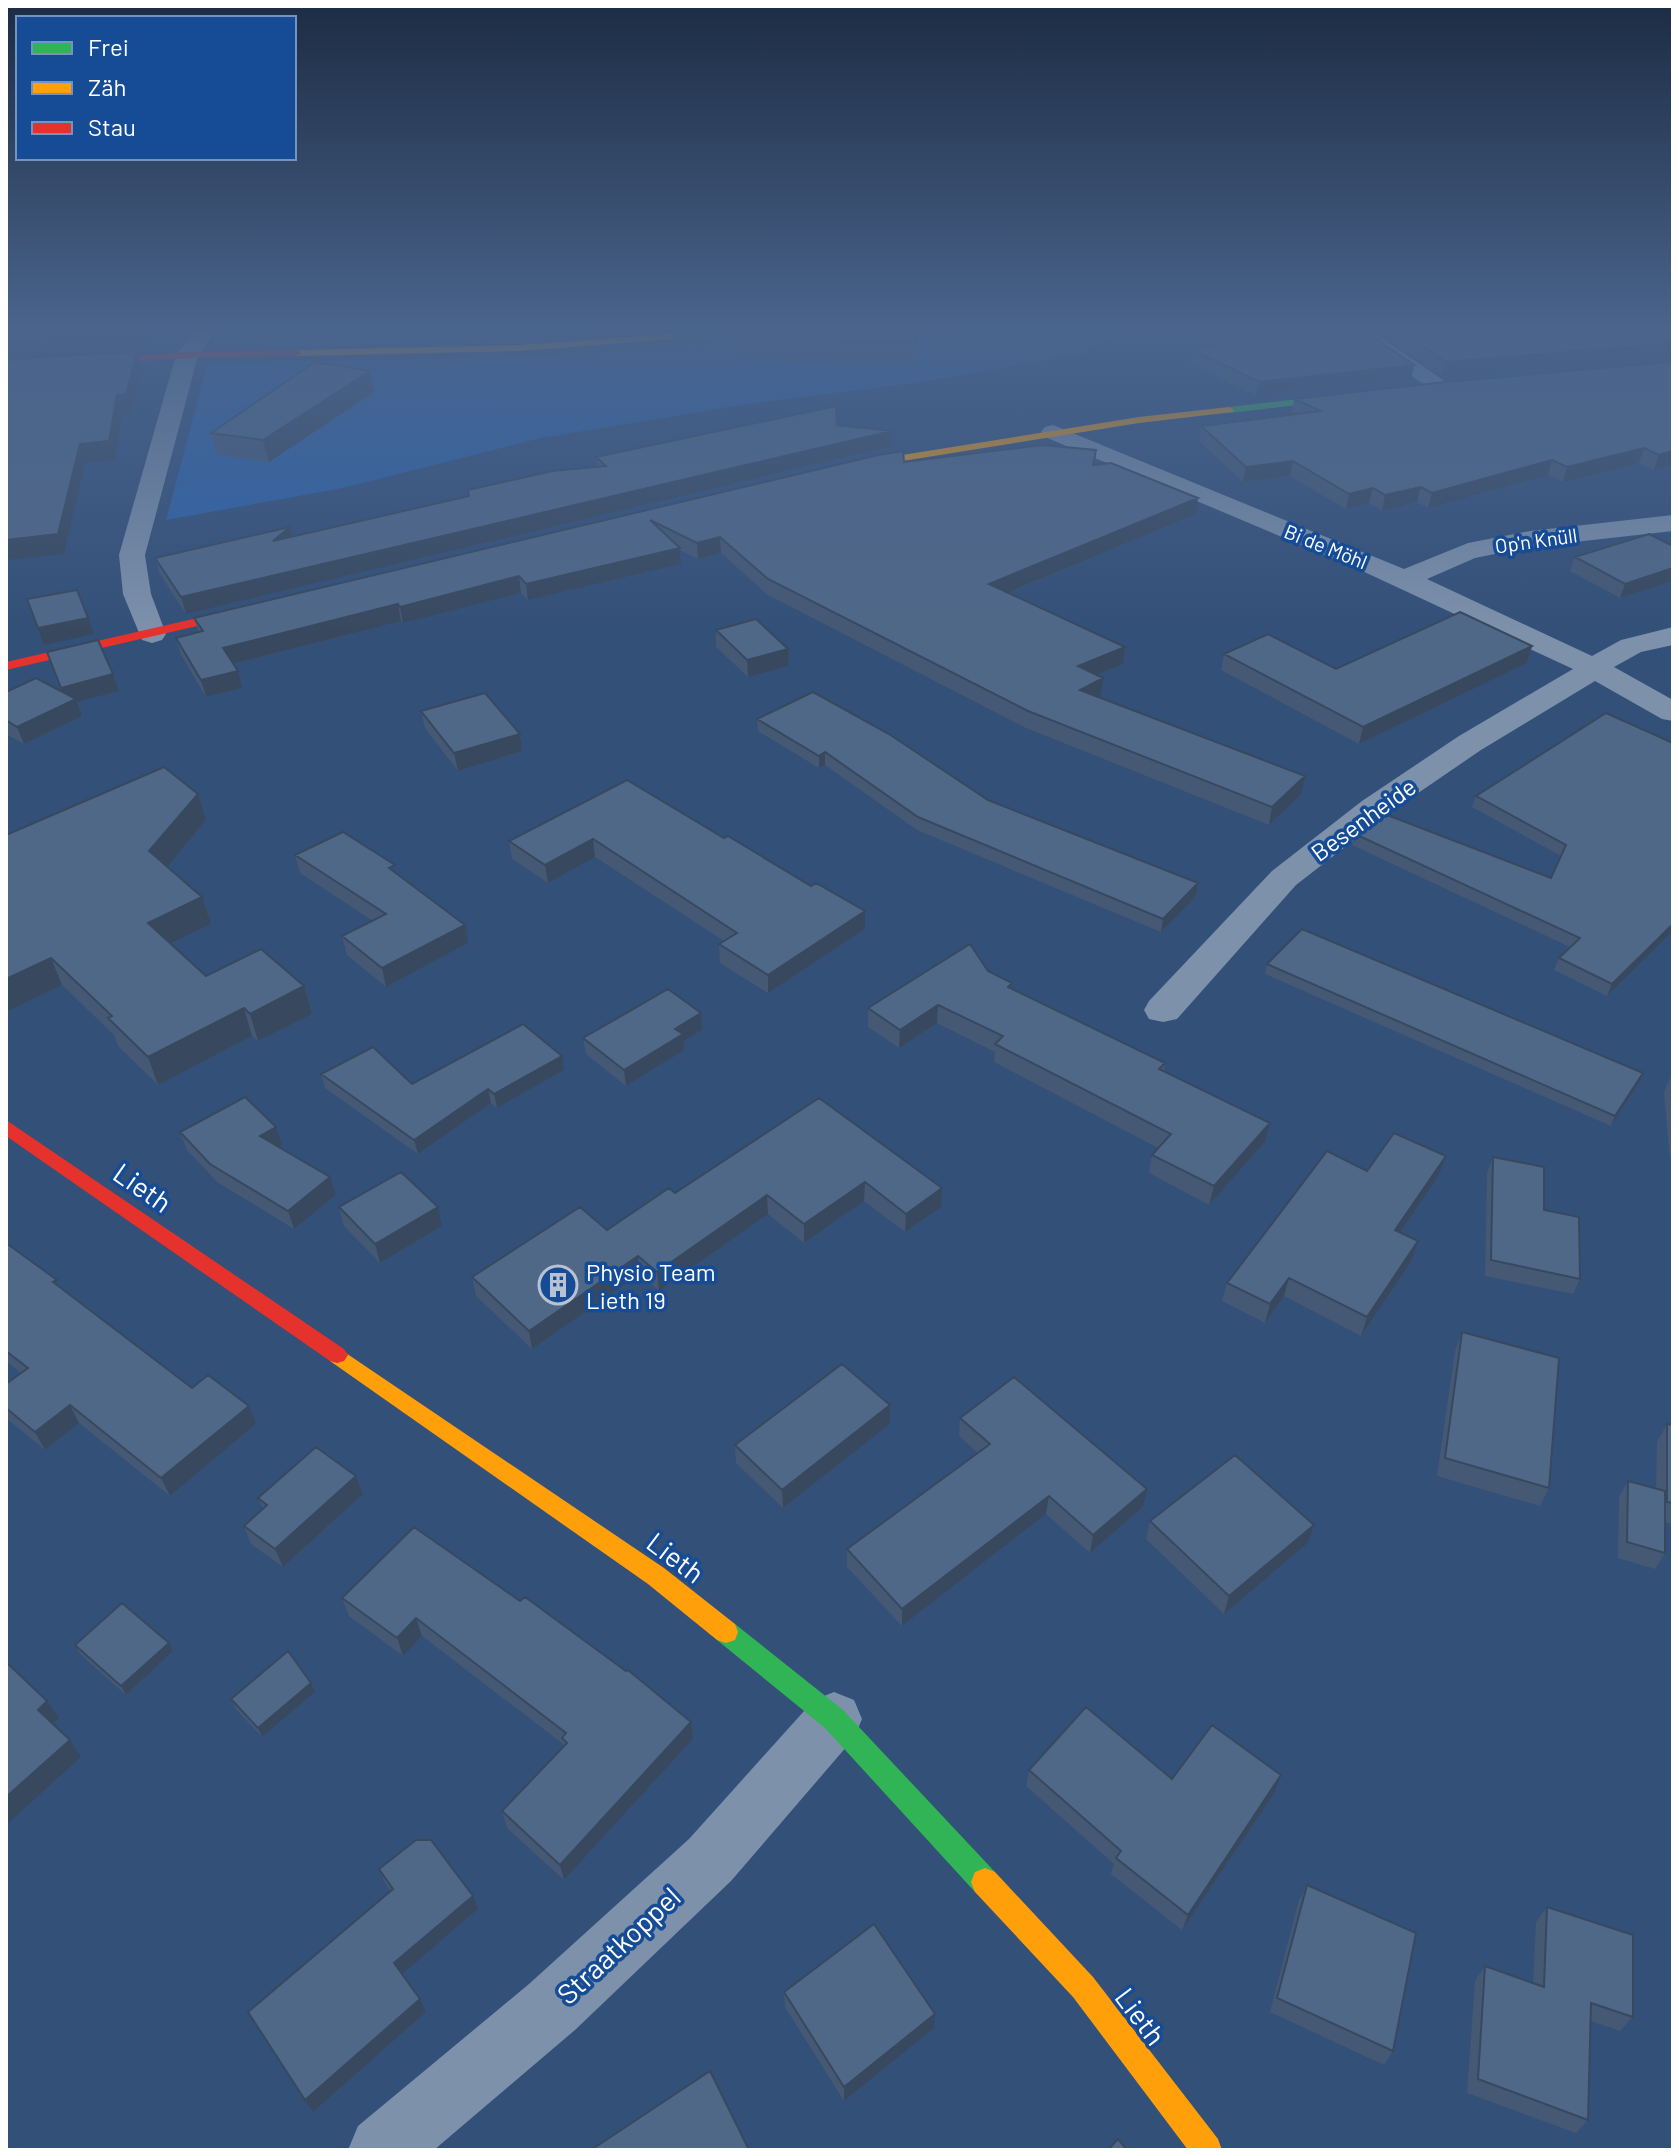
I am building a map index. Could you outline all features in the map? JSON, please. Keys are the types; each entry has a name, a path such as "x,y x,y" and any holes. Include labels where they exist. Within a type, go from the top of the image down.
{"street":[{"path":"152,634 137,594 132,555 166,431"},
{"path":"822,472 877,459 1065,431"},
{"name":"Bi de Möhl","path":"1053,432 1405,578 1596,668 1673,712"},
{"name":"Op'n Knüll","path":"1405,578 1468,551 1530,539 1673,523"},
{"path":"6,666 273,605"},
{"path":"1596,668 1606,657 1647,641 1673,636"},
{"name":"Besenheide","path":"1163,1010 1284,878 1374,808 1470,743 1596,668"},
{"name":"Lieth","path":"6,1127 656,1576 834,1719 1083,1987 1207,2150"},
{"name":"Straatkoppel","path":"382,2150 552,2007 710,1860 834,1719"}],"shaded area":[{"path":"190,431 586,431 541,438 343,488 166,520"}],"building":[{"path":"6,431 111,431 109,441 80,444 58,534 6,540"},
{"path":"214,431 278,431 263,440 211,433"},
{"path":"720,431 892,431 181,597 155,558 290,527 273,541 469,496 468,490 552,471 606,466 596,457"},
{"path":"1206,431 1673,431 1673,451 1659,455 1644,448 1567,467 1552,460 1432,493 1421,487 1385,495 1373,488 1349,494 1293,461 1246,467"},
{"path":"1042,445 1096,450 1093,465 1111,463 1198,498 989,584 1125,647 1078,666 1103,678 1080,690 1305,776 1272,807 1028,711 768,579 720,537 697,543 650,520 680,548 526,584 519,576 223,648 238,671 201,680 176,638 203,631 194,618 878,455 903,451 904,462"},
{"path":"1649,534 1673,546 1673,568 1625,584 1575,557"},
{"path":"77,590 88,618 38,628 27,599"},
{"path":"1460,612 1532,646 1363,727 1224,654 1268,634 1336,669"},
{"path":"756,619 788,649 747,660 716,630"},
{"path":"98,640 113,674 61,688 47,652"},
{"path":"36,678 76,699 17,727 6,720 6,692"},
{"path":"813,692 889,734 988,800 1198,883 1163,919 918,817 825,752 819,756 757,719"},
{"path":"485,693 520,734 454,753 421,711"},
{"path":"1606,713 1673,743 1673,924 1612,984 1559,958 1580,938 1355,834 1382,813 1551,878 1566,845 1476,796"},
{"path":"164,767 198,794 149,851 202,897 148,923 206,976 261,949 304,986 250,1014 244,1008 148,1057 108,1018 112,1016 51,958 6,979 6,835"},
{"path":"627,780 811,886 816,883 865,911 768,975 719,944 737,933 593,839 545,865 509,841"},
{"path":"343,832 395,865 389,868 465,925 382,968 342,936 386,914 295,855"},
{"path":"1302,929 1643,1073 1615,1116 1267,964"},
{"path":"970,944 988,971 1012,983 1008,987 1165,1063 1159,1069 1270,1123 1214,1186 1152,1155 1171,1134 995,1044 1003,1036 938,1005 900,1030 868,1008"},
{"path":"668,989 701,1013 675,1029 683,1034 624,1070 583,1038"},
{"path":"523,1024 562,1056 494,1094 488,1089 414,1140 321,1074 373,1047 412,1084"},
{"path":"245,1097 276,1127 260,1136 330,1177 288,1211 210,1164 180,1132"},
{"path":"819,1098 942,1188 906,1214 865,1182 804,1224 767,1195 657,1272 638,1256 529,1331 472,1277 580,1207 607,1230 669,1188 675,1193"},
{"path":"1394,1133 1446,1156 1395,1230 1418,1241 1367,1317 1289,1278 1270,1304 1227,1283 1327,1151 1367,1171"},
{"path":"1493,1157 1544,1167 1544,1210 1579,1217 1580,1279 1491,1260"},
{"path":"401,1172 438,1207 375,1244 339,1207"},
{"path":"6,1243 192,1388 208,1375 249,1406 161,1478 70,1405 35,1432 6,1408 6,1384 28,1368 6,1351"},
{"path":"1462,1332 1559,1358 1549,1488 1445,1458"},
{"path":"842,1364 890,1405 782,1490 735,1445"},
{"path":"1014,1377 1147,1489 1093,1535 1049,1496 902,1609 847,1549 990,1444 960,1418"},
{"path":"1667,1424 1673,1425 1673,1503 1667,1502"},
{"path":"316,1447 356,1476 275,1549 244,1526 267,1505 258,1498"},
{"path":"1235,1455 1314,1525 1229,1596 1150,1521"},
{"path":"1628,1481 1665,1491 1665,1553 1627,1542"},
{"path":"414,1527 520,1601 525,1597 628,1670 691,1722 560,1865 502,1811 567,1743 562,1738 566,1733 416,1618 397,1638 342,1598"},
{"path":"122,1603 169,1643 121,1686 75,1645"},
{"path":"288,1651 311,1683 258,1728 231,1699"},
{"path":"6,1662 47,1701 38,1710 70,1740 6,1797"},
{"path":"1086,1707 1172,1779 1212,1725 1281,1775 1188,1915 1116,1858 1121,1851 1029,1770"},
{"path":"416,1840 431,1840 473,1896 394,1963 420,1999 305,2100 248,2012 393,1889 379,1869"},
{"path":"1307,1885 1416,1933 1393,2051 1277,1998"},
{"path":"1547,1907 1633,1935 1633,2017 1591,2003 1588,2120 1478,2079 1485,1966 1544,1987"},
{"path":"874,1924 935,2014 844,2087 784,1992"},
{"path":"710,2071 749,2150 591,2150"},
{"path":"1118,2139 1127,2150 1108,2150"}],"traffic: fast":[{"path":"726,1632 834,1719 985,1882"}],"traffic: slow":[{"path":"846,467 1073,431"},
{"path":"337,1355 656,1576 726,1632"},
{"path":"985,1882 1083,1987 1207,2150"}],"traffic: jam":[{"path":"6,666 254,609"},
{"path":"6,1127 337,1355"}],"place":[{"name":"Physio Team Lieth 19","path":"558,1285"}]}
